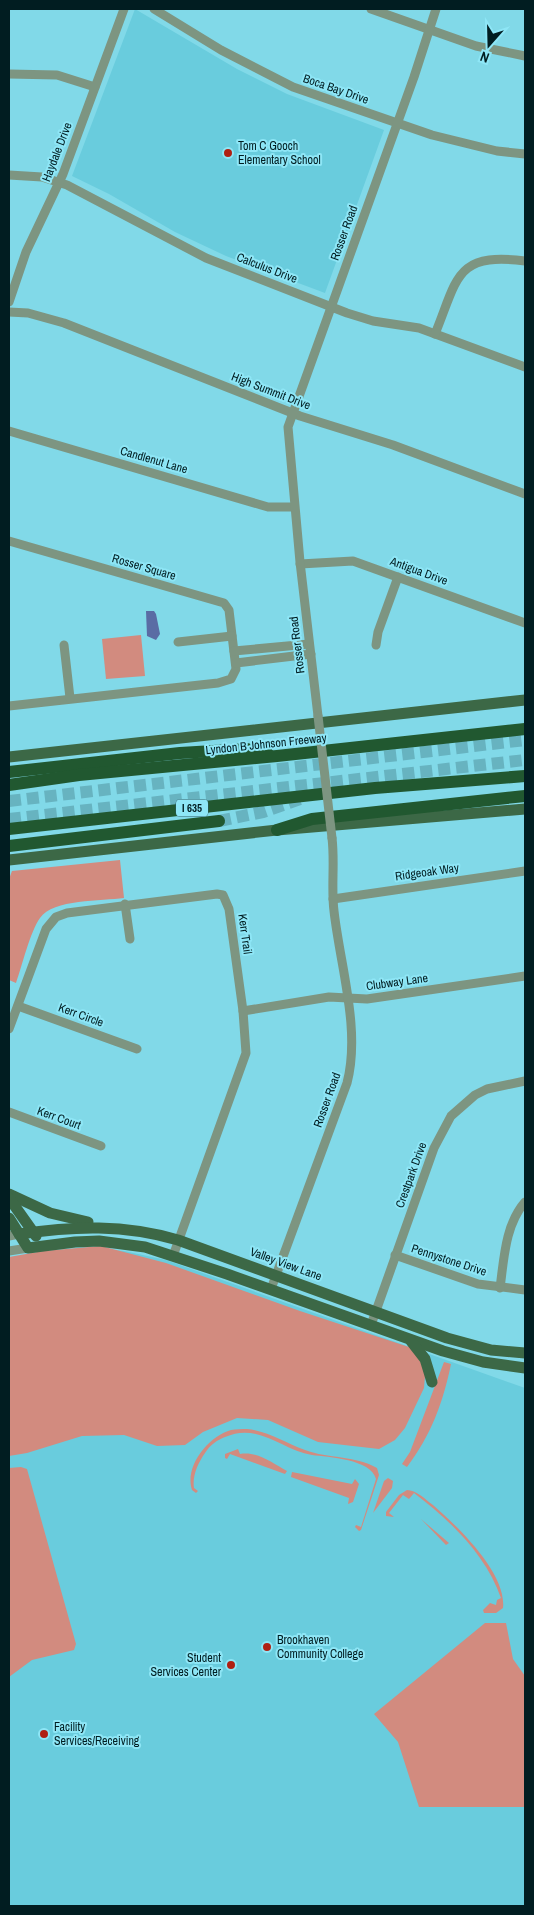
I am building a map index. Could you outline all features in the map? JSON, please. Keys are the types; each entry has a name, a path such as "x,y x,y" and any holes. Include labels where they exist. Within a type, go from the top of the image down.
{"highway":[{"name":"Lyndon B Johnson Freeway","path":"9,785 80,775 525,729"},
{"path":"9,772 180,753 247,749 278,756"},
{"name":"I 635","path":"9,829 375,788 525,776"},
{"path":"277,830 312,818 525,796"},
{"path":"9,846 218,821"}],"main road":[{"name":"Lyndon B Johnson Freeway","path":"9,757 525,700"},
{"path":"9,860 277,830 525,809"},
{"path":"9,1194 50,1213 107,1227"},
{"path":"9,1198 42,1246"},
{"path":"9,1218 14,1235 28,1248 75,1242 125,1243 172,1256 270,1289 410,1340 475,1360 525,1368"},
{"name":"Valley View Lane","path":"14,1235 72,1227 107,1227 141,1230 178,1240 462,1343 504,1352 525,1354"},
{"path":"410,1340 425,1359 432,1382"}],"street":[{"name":"Haydale Drive","path":"9,302 26,252 59,182 124,9"},
{"name":"Boca Bay Drive","path":"154,9 221,50 292,87 469,146 525,154"},
{"path":"371,9 476,46 525,56"},
{"name":"Rosser Road","path":"270,1289 350,1070 352,1046 333,899 332,838 300,564 288,427 291,413 397,123 436,9"},
{"path":"9,74 58,75 95,87"},
{"name":"Calculus Drive","path":"9,175 42,177 59,182 92,197 198,255 361,319 411,326 525,367"},
{"path":"435,334 455,284 464,270 485,259 498,257 525,261"},
{"name":"High Summit Drive","path":"9,312 28,314 64,324 291,413 393,445 525,494"},
{"name":"Candlenut Lane","path":"9,431 268,507 294,507"},
{"name":"Rosser Square","path":"9,541 224,603 229,610 236,663"},
{"name":"Antigua Drive","path":"300,564 353,561 525,623"},
{"path":"376,645 378,632 398,577"},
{"path":"178,642 232,636"},
{"path":"234,651 310,644"},
{"path":"64,645 70,698"},
{"path":"9,706 225,682 234,675 236,663 311,654"},
{"name":"Ridgeoak Way","path":"333,899 525,871"},
{"name":"Kerr Trail","path":"9,1029 46,929 51,921 66,912 217,894 223,895 229,909 243,1011 246,1045 244,1061 172,1256"},
{"path":"125,904 130,939"},
{"name":"Clubway Lane","path":"243,1011 330,997 368,999 525,976"},
{"name":"Kerr Circle","path":"18,1006 137,1049"},
{"name":"Crestpark Drive","path":"371,1326 434,1148 451,1116 475,1095 487,1089 525,1080"},
{"name":"Kerr Court","path":"9,1112 101,1146"},
{"path":"500,1288 510,1229 514,1217 525,1202"},
{"path":"9,1251 28,1248"},
{"name":"Pennystone Drive","path":"395,1255 466,1281 500,1288 525,1290"}],"shaded area":[{"name":"Tom C Gooch Elementary School","path":"135,9 237,69 287,94 384,130 325,293 226,256 175,232 109,194 72,176"},
{"path":"146,611 154,611 156,614 160,634 156,640 147,636"},
{"path":"141,635 145,676 106,679 102,639"},
{"path":"120,860 124,898 66,904 46,912 36,924 16,983 9,980 9,879 12,871"},
{"path":"101,1246 166,1263 300,1311 409,1347 426,1364 424,1388 405,1428 395,1440 379,1449 318,1442 268,1420 237,1418 203,1432 185,1445 157,1446 124,1435 82,1436 27,1453 9,1456 9,1257 43,1251"},
{"name":"Brookhaven Community College","path":"84,1247 124,1251 166,1260 525,1388 525,1906 9,1906 9,1259"},
{"path":"444,1362 451,1364 440,1405 423,1443 407,1467 402,1464 410,1452"},
{"path":"237,1429 247,1429 269,1435 314,1453 359,1461 377,1468 379,1475 361,1530 359,1531 355,1527 356,1525 361,1527 376,1479 372,1472 358,1463 301,1452 259,1435 237,1433 214,1443 205,1453 196,1470 194,1488 198,1491 196,1493 192,1490 190,1481 195,1462 207,1445 223,1433"},
{"path":"238,1449 240,1454 259,1456 287,1471 285,1474 230,1454 227,1459 225,1458 225,1454"},
{"path":"21,1467 27,1469 76,1644 74,1650 32,1660 9,1677 9,1468"},
{"path":"292,1472 352,1484 355,1479 359,1484 353,1502 348,1504 349,1498 291,1477"},
{"path":"388,1478 393,1481 392,1488 373,1513 384,1481"},
{"path":"407,1490 417,1493 433,1505 479,1551 497,1580 502,1594 503,1608 496,1613 484,1613 483,1610 490,1603 496,1605 497,1600 501,1598 486,1567 453,1527 414,1493 409,1499 403,1495 389,1513 394,1517 386,1516 386,1512 399,1495"},
{"path":"421,1519 449,1543 446,1545"},
{"path":"485,1623 506,1623 513,1659 525,1676 525,1807 419,1807 398,1742 374,1714"}],"tunnel":[{"path":"9,801 525,740"},
{"path":"9,819 525,760"},
{"path":"219,821 263,812 300,799"}],"place":[{"name":"Tom C Gooch Elementary School","path":"228,153"},
{"name":"Brookhaven Community College","path":"267,1647"},
{"name":"Student Services Center","path":"231,1665"},
{"name":"Facility Services/Receiving","path":"44,1734"}]}
